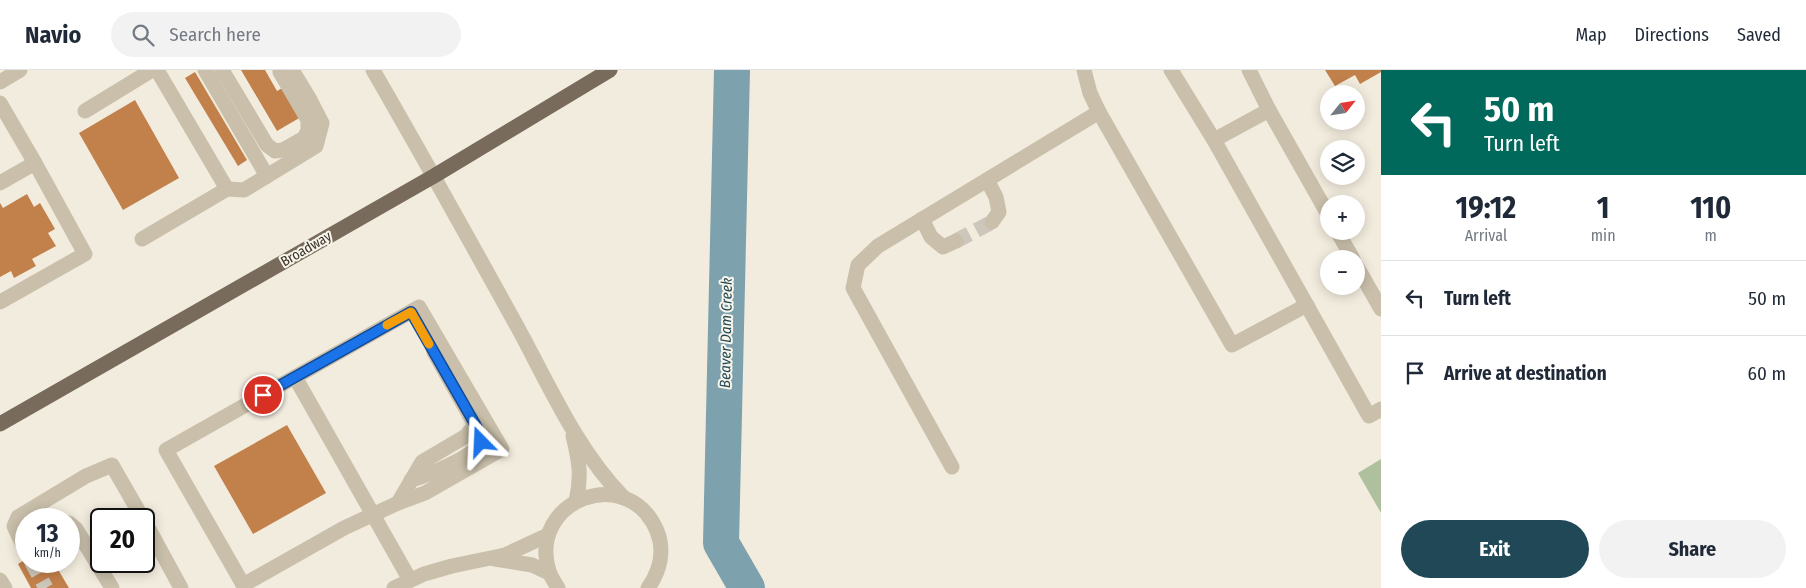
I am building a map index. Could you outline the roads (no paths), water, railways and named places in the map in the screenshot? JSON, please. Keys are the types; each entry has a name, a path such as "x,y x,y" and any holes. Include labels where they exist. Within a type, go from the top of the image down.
{"main road":[{"name":"Broadway","path":"0,424 434,176 610,70"}],"street":[{"path":"0,82 20,70"},
{"path":"85,111 152,70"},
{"path":"157,70 227,189"},
{"path":"205,70 267,176"},
{"path":"222,70 267,146 275,151 282,150 304,138 308,131 308,120 280,70"},
{"path":"142,239 227,189 244,190 316,146 322,124 292,70"},
{"path":"373,70 434,176 571,425 606,480 624,498 640,507 653,521 660,539 661,558 656,576 648,588"},
{"path":"1084,70 1090,93 1099,112 1232,345 1306,304"},
{"path":"1171,70 1214,140 1370,416 1381,409"},
{"path":"1249,70 1269,110 1320,200"},
{"path":"0,103 85,254 0,302"},
{"path":"1214,140 1269,110"},
{"path":"952,468 853,288 858,265 878,246 1099,112"},
{"path":"0,183 35,163"},
{"path":"987,180 996,197 999,212 992,222"},
{"path":"922,219 931,237 943,247 956,241"},
{"path":"1365,281 1381,309"},
{"path":"415,309 502,449 425,493 398,503 344,528 244,586 166,450 415,309"},
{"path":"398,503 422,462 466,436 475,424 415,309"},
{"path":"295,377 410,580"},
{"path":"571,425 579,459 580,484 576,501"},
{"path":"33,508 86,476 112,465 137,508"},
{"path":"558,588 549,573 546,554 548,535 556,518 570,505 586,496 605,494 624,498"},
{"path":"394,588 410,580 452,566 505,555 548,535"},
{"path":"80,538 112,588"},
{"path":"155,541 181,588"},
{"path":"491,558 532,565 549,573"},
{"path":"0,580 5,588"}],"waterway":[{"name":"Beaver Dam Creek","path":"732,70 721,543 747,588"}],"tunnel":[{"path":"956,241 992,222"},
{"path":"38,573 46,588"}]}
